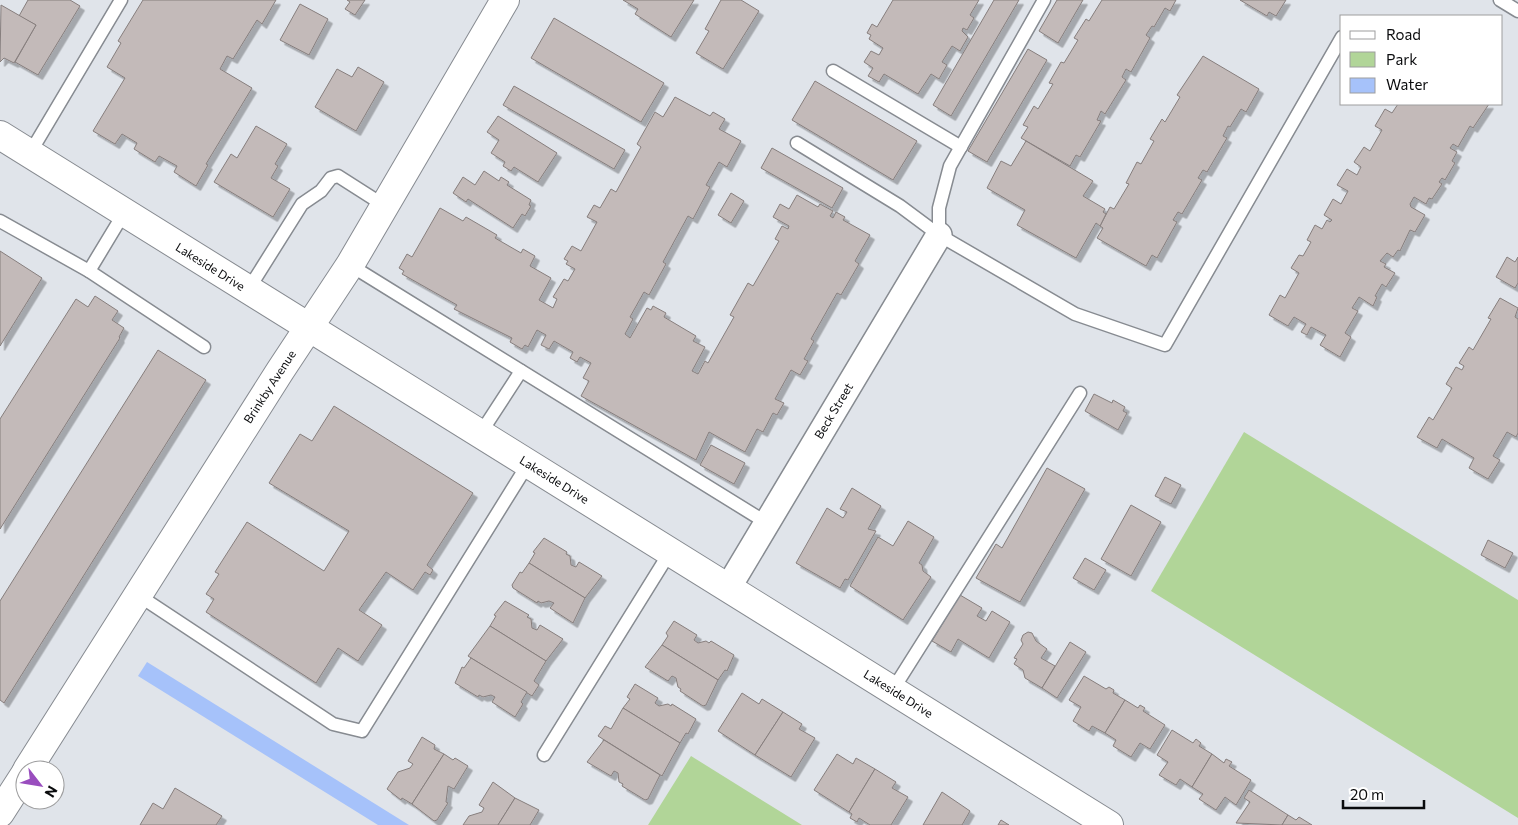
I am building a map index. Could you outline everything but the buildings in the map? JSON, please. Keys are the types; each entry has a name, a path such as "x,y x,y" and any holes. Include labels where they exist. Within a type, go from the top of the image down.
{"street":[{"name":"Brinkby Avenue","path":"33,760 350,265 505,0"},
{"name":"Lakeside Drive","path":"0,134 309,329 1109,825"},
{"name":"Beck Street","path":"728,588 939,235"},
{"path":"0,813 15,790"}],"lane":[{"path":"30,153 121,0"},
{"path":"939,235 939,208 950,166 1044,0"},
{"path":"1500,0 1518,11"},
{"path":"797,143 900,206 939,235 1075,314 1165,344 1340,40"},
{"path":"834,71 962,147"},
{"path":"248,290 302,204 321,191 331,178 338,176 385,206"},
{"path":"88,271 124,213"},
{"path":"0,220 88,271 204,347"},
{"path":"350,265 767,523"},
{"path":"480,434 521,371"},
{"path":"892,690 1080,393"},
{"path":"138,596 333,724 362,731 528,464"},
{"path":"544,755 670,552"}],"green space":[{"path":"1244,432 1518,600 1518,818 1151,591"},
{"path":"691,756 802,825 648,825"}],"water":[{"path":"147,662 409,825 378,825 138,676"}]}
